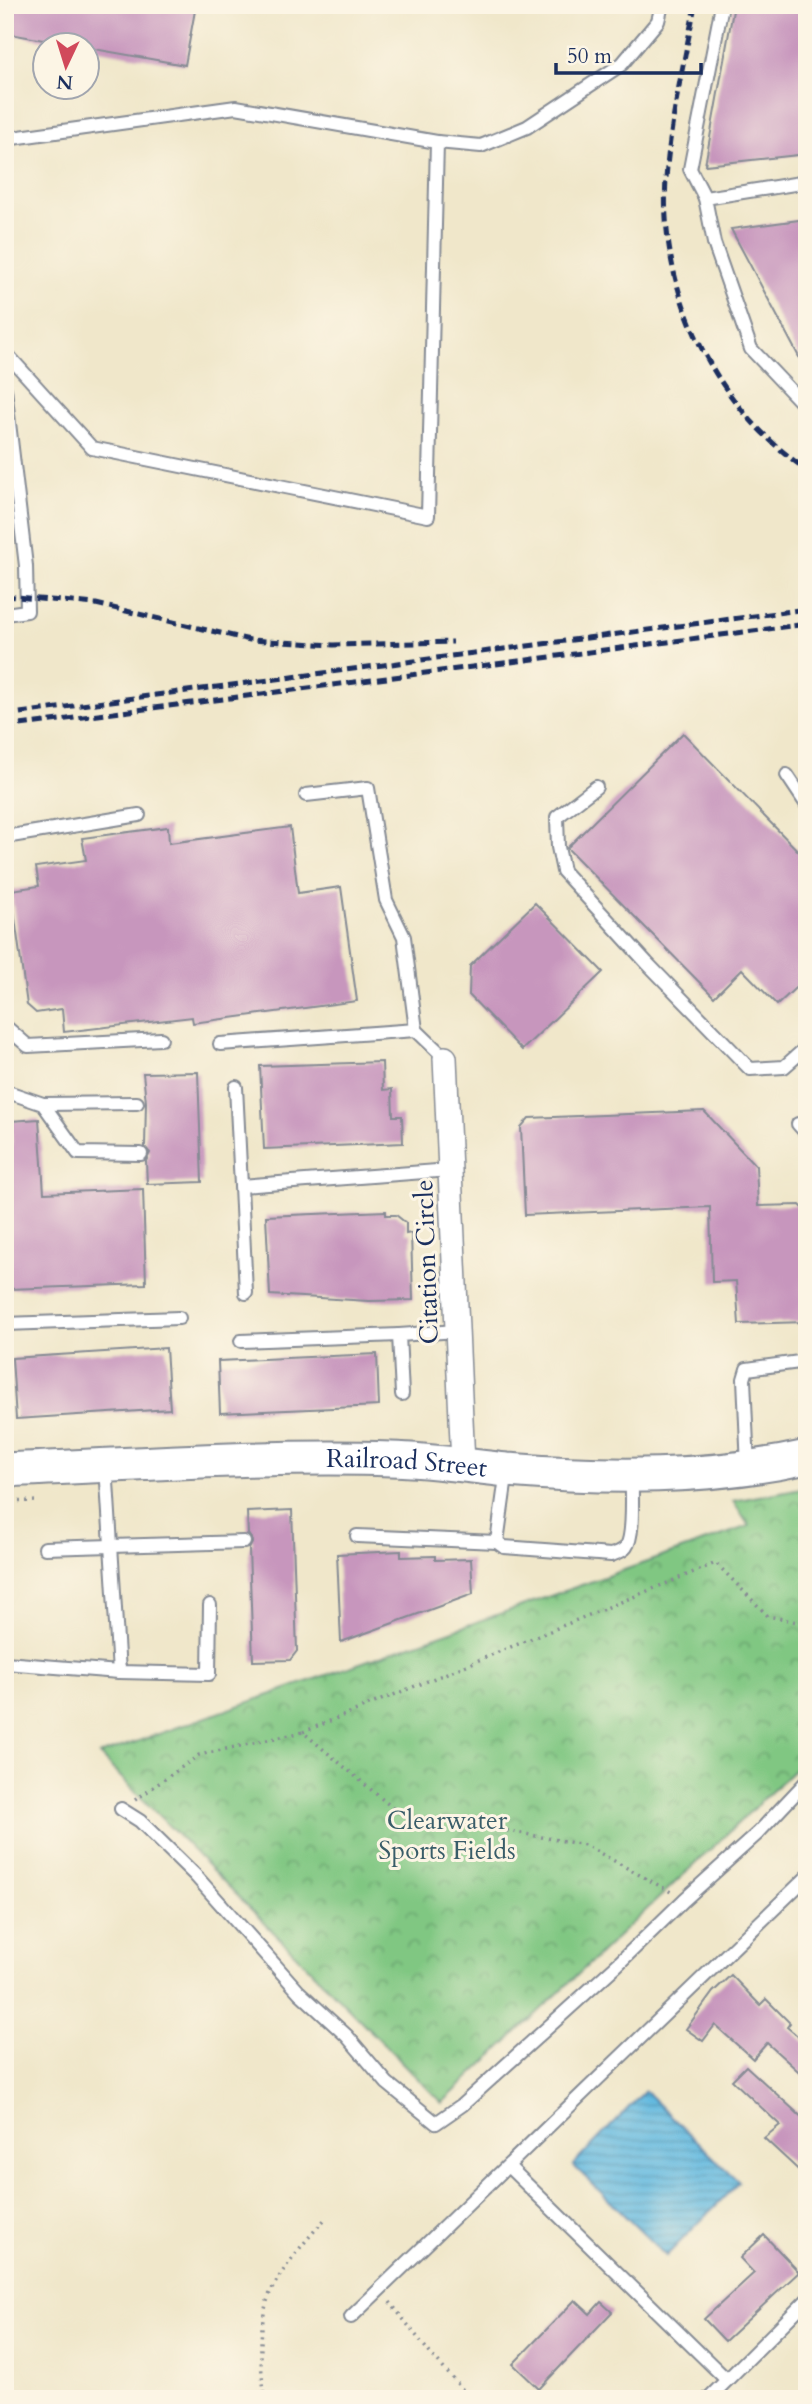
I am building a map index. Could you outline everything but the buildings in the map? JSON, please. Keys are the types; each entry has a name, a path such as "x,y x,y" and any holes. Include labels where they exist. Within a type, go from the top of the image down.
{"main road":[{"name":"Railroad Street","path":"5,1470 334,1457 418,1460 507,1470 685,1475 748,1468 807,1457"}],"street":[{"name":"Citation Circle","path":"445,1058 463,1464"}],"lane":[{"path":"5,139 236,107 437,142 481,146 527,127 622,64 658,21 662,5"},
{"path":"722,5 690,169 705,198 714,243 751,349 807,408"},
{"path":"5,352 92,448 428,516 437,142"},
{"path":"705,198 807,182"},
{"path":"5,389 26,566 27,611 5,614"},
{"path":"788,775 807,805"},
{"path":"596,787 557,817 558,847 563,871 647,963 751,1069 785,1067 807,1047"},
{"path":"306,795 368,788 386,900 404,937 416,1030 445,1058"},
{"path":"5,837 139,815"},
{"path":"5,1026 28,1046 161,1039"},
{"path":"220,1044 416,1030"},
{"path":"236,1087 246,1293"},
{"path":"5,1091 43,1104 137,1103"},
{"path":"43,1104 78,1153 141,1154"},
{"path":"241,1186 450,1170"},
{"path":"5,1324 179,1318"},
{"path":"241,1341 457,1332"},
{"path":"399,1335 402,1394"},
{"path":"748,1468 744,1379 747,1369 807,1361"},
{"path":"106,1466 119,1672"},
{"path":"497,1542 507,1470"},
{"path":"357,1536 497,1542 504,1547 611,1555 618,1553 628,1544 631,1532 632,1475"},
{"path":"45,1548 244,1542"},
{"path":"5,1663 119,1672 209,1674 210,1605"},
{"path":"121,1809 140,1821 195,1875 299,1992 347,2036 387,2083 436,2123 461,2105 618,1964 758,1833 807,1781"},
{"path":"351,2317 807,1877"},
{"path":"508,2166 727,2380"},
{"path":"708,2399 807,2300"}],"path":[{"path":"5,1502 38,1501"},
{"path":"121,1809 200,1755 303,1732 716,1563 768,1616 797,1622 807,1620"},
{"path":"303,1732 401,1815 585,1845 684,1900"},
{"path":"266,2399 261,2381 262,2329 270,2292 310,2234 327,2217"},
{"path":"380,2289 429,2352 471,2399"}],"green space":[{"name":"Clearwater Sports Fields","path":"807,1487 807,1758 442,2103 99,1755 749,1526 733,1501"}],"water":[{"path":"645,2091 739,2182 666,2256 573,2165"}],"railway":[{"path":"695,5 674,114 666,179 666,221 672,263 683,304 699,343 720,380 745,413 774,444 807,470"},
{"path":"5,596 96,604 250,640 333,645 453,642"},
{"path":"5,715 807,609"},
{"path":"5,727 807,624"}]}
